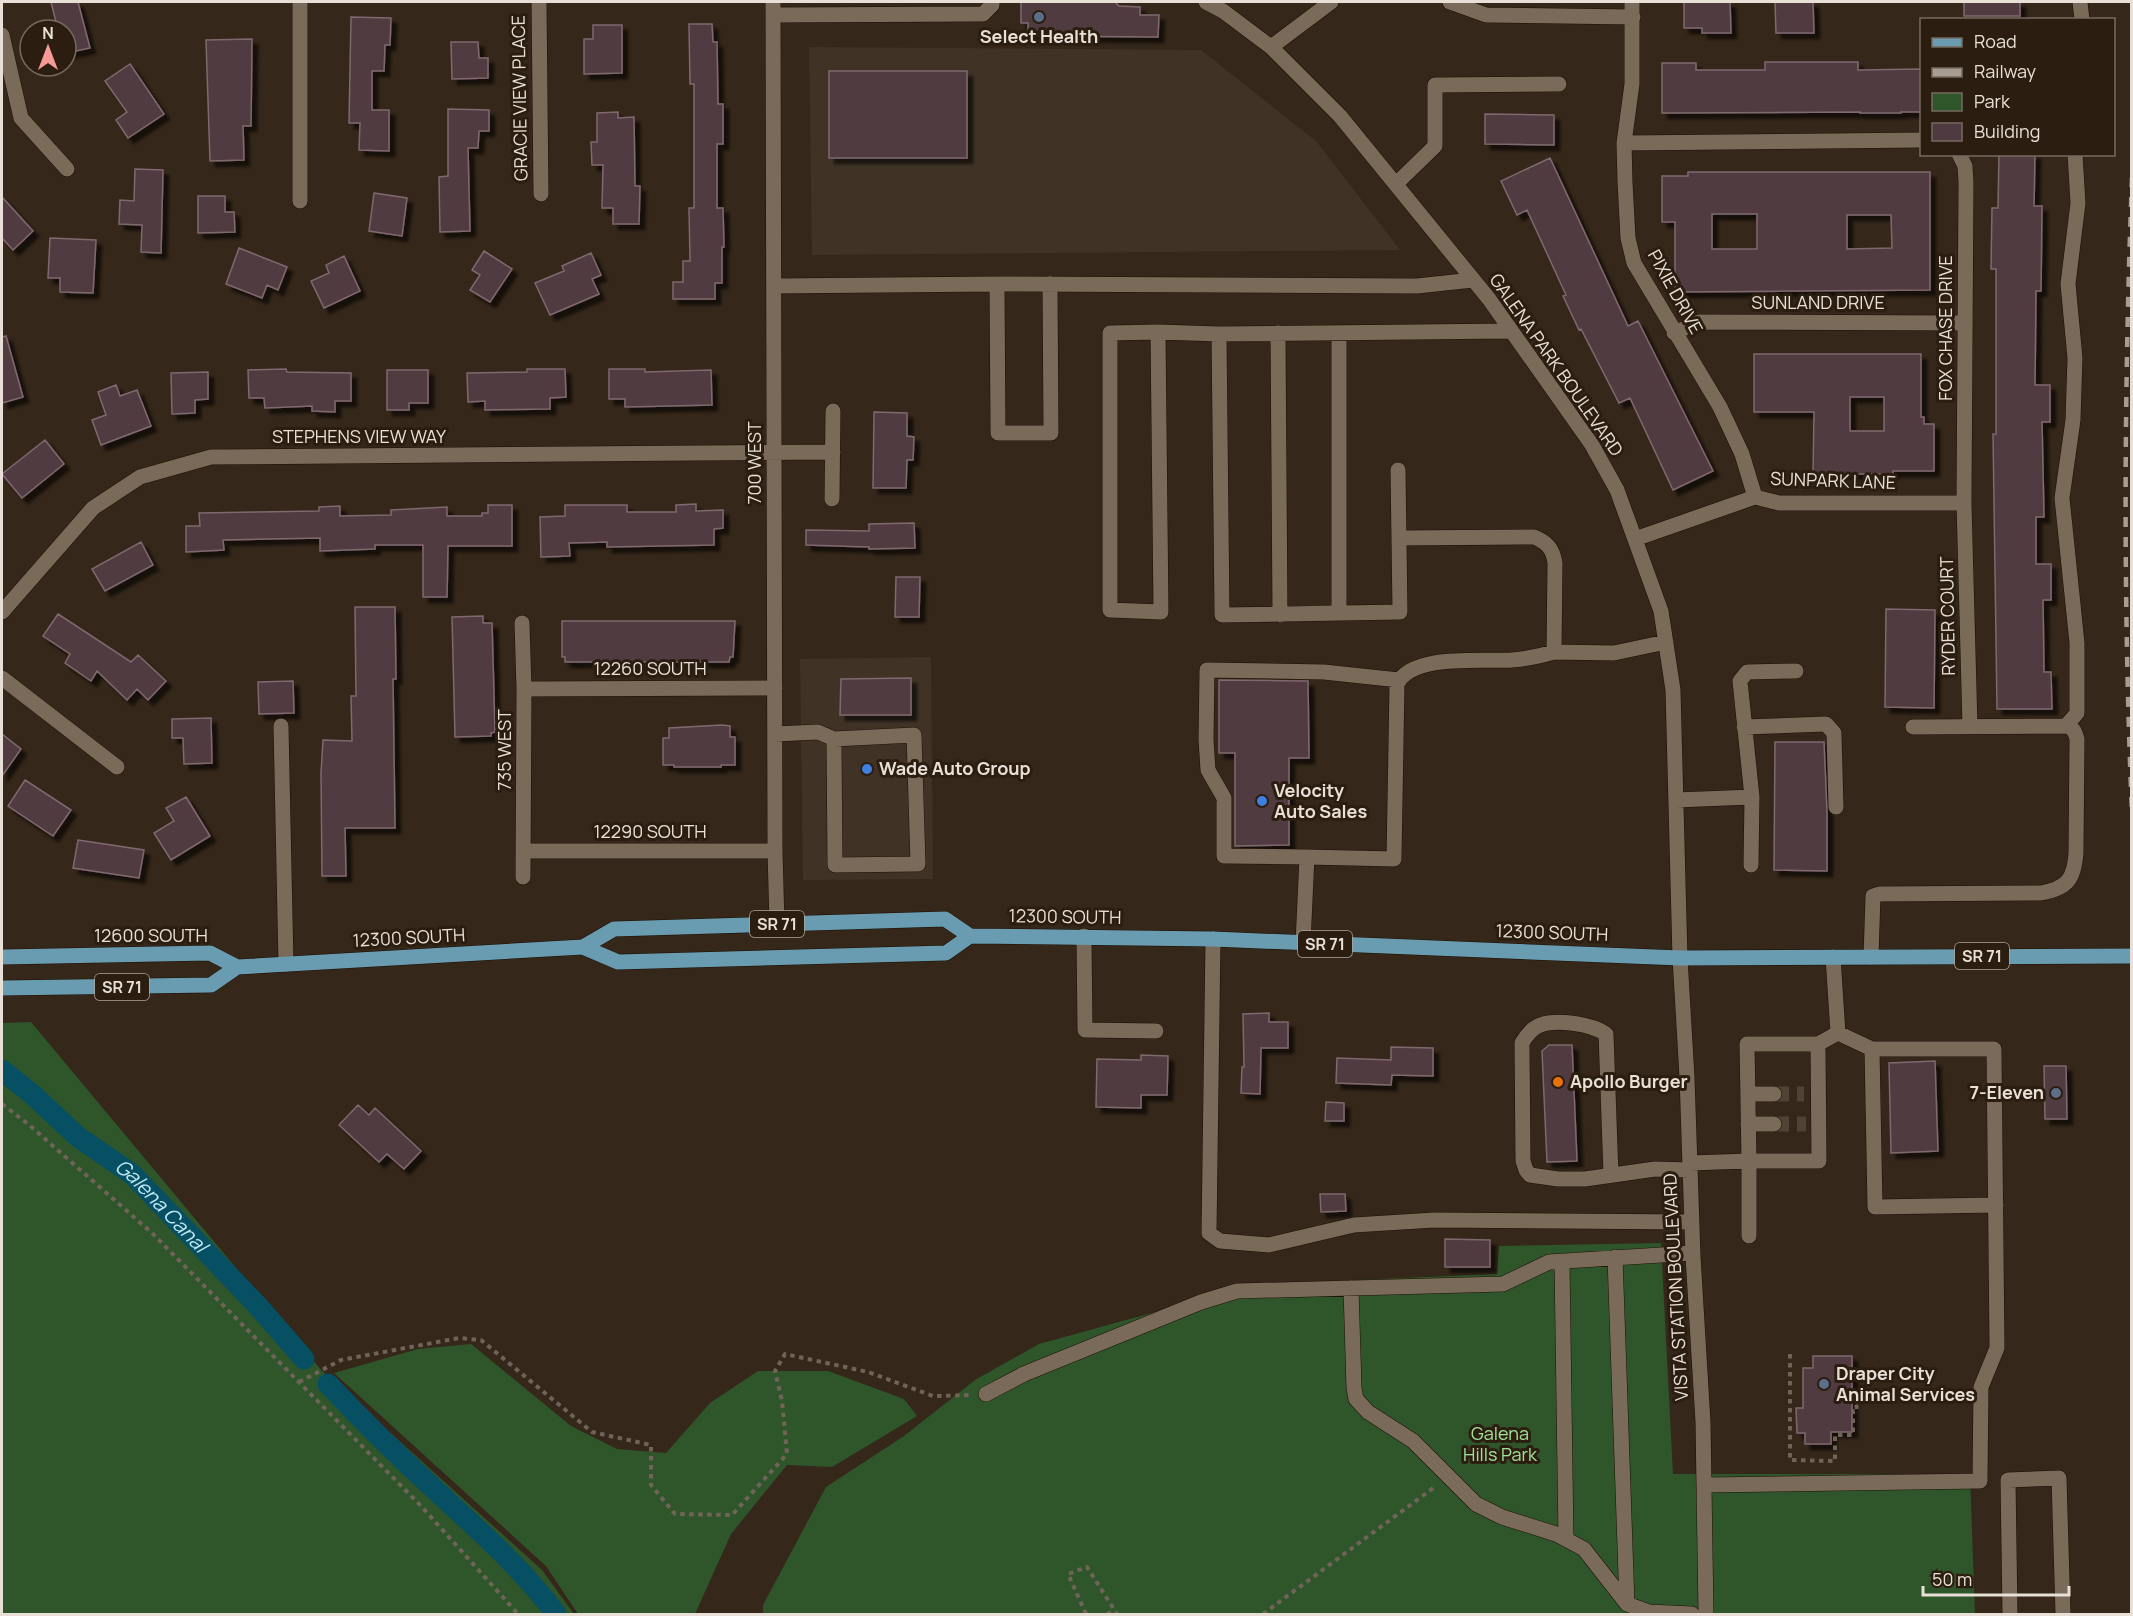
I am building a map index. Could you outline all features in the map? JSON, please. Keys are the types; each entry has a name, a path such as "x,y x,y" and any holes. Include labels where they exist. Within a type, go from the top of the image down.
{"main road":[{"name":"12300 SOUTH","path":"583,947 614,929 945,919 970,936 1213,939 1680,958 2132,956"},
{"name":"12300 SOUTH","path":"237,967 583,947 618,962 946,953 970,936"},
{"name":"12600 SOUTH","path":"2,957 210,953 237,967"},
{"name":"SR 71","path":"2,988 211,985 237,967"}],"street":[{"path":"300,2 300,201"},
{"name":"GRACIE VIEW PLACE","path":"539,2 541,194"},
{"path":"773,8 983,14 992,2"},
{"name":"GALENA PARK BOULEVARD","path":"1206,2 1272,47 1340,116 1473,280 1511,331 1592,445 1617,490 1661,611 1673,690 1680,958"},
{"path":"1272,47 1331,2"},
{"path":"1450,2 1486,15 1633,17"},
{"name":"PIXIE DRIVE","path":"1632,2 1632,84 1624,143 1625,206 1628,238 1634,263 1724,416 1742,454 1755,497"},
{"path":"2080,2 2082,18"},
{"name":"700 WEST","path":"773,8 777,924"},
{"path":"2,34 21,118 68,169"},
{"path":"1396,184 1434,146 1434,85 1559,84"},
{"path":"1624,143 1920,140"},
{"name":"FOX CHASE DRIVE","path":"1960,156 1965,166 1966,183 1964,503"},
{"path":"2066,726 2077,713 2077,643 2062,498 2073,420 2076,358 2068,284 2078,203 2076,156"},
{"path":"774,286 997,284 1417,286 1473,280"},
{"path":"997,284 998,433 1051,433 1050,284"},
{"name":"SUNLAND DRIVE","path":"1674,333 1699,322 1965,323"},
{"path":"1158,332 1161,612 1110,610 1110,333 1158,332 1219,334 1511,331"},
{"path":"1278,333 1280,615"},
{"path":"1339,333 1339,613"},
{"path":"1219,334 1222,615 1400,612 1398,470"},
{"path":"832,499 833,411"},
{"name":"STEPHENS VIEW WAY","path":"2,612 93,508 140,477 211,457 833,452"},
{"name":"SUNPARK LANE","path":"1635,539 1755,497 1779,503 1964,503"},
{"name":"RYDER COURT","path":"1964,503 1970,727"},
{"path":"1399,538 1534,537 1543,541 1553,553 1555,563 1554,652"},
{"name":"735 WEST","path":"522,623 523,878"},
{"path":"1399,680 1324,672 1207,670 1208,770 1224,798 1224,856 1394,859 1397,684 1399,680 1400,676 1409,670 1432,663 1531,658 1554,652 1614,653 1666,642"},
{"path":"1751,865 1752,797 1740,681 1748,672 1796,671"},
{"path":"2,678 117,767"},
{"name":"12260 SOUTH","path":"524,689 775,688"},
{"path":"1744,727 1826,724 1834,733 1836,807"},
{"path":"281,726 286,964"},
{"path":"1871,957 1873,896 1879,894 2041,893 2059,888 2071,878 2076,853 2077,739 2075,731 2066,726 1913,727"},
{"path":"775,734 818,732 834,739 914,735 918,864 835,865 834,739"},
{"path":"1676,800 1752,797"},
{"name":"12290 SOUTH","path":"524,851 775,850"},
{"path":"1303,943 1307,857"},
{"path":"1084,936 1085,1030 1156,1031"},
{"path":"1213,939 1209,1233 1220,1240 1269,1245 1354,1225 1434,1220 1692,1222"},
{"path":"1833,957 1838,1033"},
{"name":"VISTA STATION BOULEVARD","path":"1680,958 1703,1422 1706,1614"},
{"path":"1611,1175 1606,1034 1597,1027 1554,1023 1539,1025 1526,1035 1522,1043 1523,1161 1530,1175 1558,1179 1585,1179 1655,1169 1749,1161 1819,1161 1812,1124 1811,1094 1818,1044"},
{"path":"1749,1236 1748,1044 1818,1044 1838,1033"},
{"path":"1838,1033 1872,1049 1994,1049 1996,1348 1981,1387 1980,1481"},
{"path":"1872,1049 1875,1206 1996,1205"},
{"path":"1748,1094 1774,1094"},
{"path":"1748,1124 1774,1124"},
{"path":"986,1394 1024,1374 1201,1302 1237,1291 1503,1284 1549,1262 1693,1253"},
{"path":"1615,1257 1628,1604"},
{"path":"1562,1262 1566,1539"},
{"path":"1351,1288 1354,1388 1356,1399 1368,1412 1413,1441 1476,1504 1502,1517 1556,1534 1584,1549 1628,1604 1650,1612 1692,1614"},
{"path":"1704,1485 2059,1478 2063,1614"},
{"path":"2008,1480 2010,1614"}],"path":[{"path":"2,1104 152,1233 421,1506 518,1614"},
{"path":"299,1382 341,1360 459,1338 481,1340 592,1432 651,1445 651,1485 675,1514 732,1515 787,1454 782,1401 775,1371 785,1354 868,1372 933,1396 986,1394"},
{"path":"1790,1354 1790,1460 1835,1461 1835,1435 1853,1435 1853,1411 1857,1411 1856,1402"},
{"path":"1263,1614 1439,1483"},
{"path":"1086,1614 1068,1574 1088,1567 1116,1613 1107,1614"}],"shaded area":[{"path":"809,47 1201,50 1317,142 1400,250 812,255"},
{"name":"Wade Auto Group","path":"931,657 933,879 803,880 800,659"}],"green space":[{"path":"31,1022 322,1371 542,1570 574,1614 2,1614 2,1023"},
{"name":"Galena Hills Park","path":"1661,1243 1673,1474 1970,1474 1975,1614 763,1614 763,1605 826,1487 904,1436 975,1380 1039,1344 1177,1306 1238,1285 1497,1274 1499,1246"},
{"path":"471,1344 571,1426 617,1449 666,1453 710,1403 758,1371 828,1371 904,1399 917,1416 832,1467 787,1465 731,1534 695,1614 578,1614 546,1566 334,1373 418,1349"}],"building":[{"path":"51,2 78,2 90,48 78,50 78,18 55,18"},
{"path":"1021,2 1115,2 1119,6 1140,7 1140,15 1159,15 1158,37 1028,36 1028,23 1021,23"},
{"path":"1684,2 1730,2 1731,33 1702,33 1702,28 1684,28"},
{"path":"1775,2 1813,2 1814,33 1776,33"},
{"path":"1964,2 2020,2 2020,16 1964,16"},
{"path":"351,17 391,18 390,45 385,45 384,71 372,71 372,110 389,110 389,151 359,150 360,123 349,123"},
{"path":"689,24 712,24 713,42 717,42 718,104 723,104 723,144 717,144 717,208 723,208 724,247 722,247 722,283 715,283 715,299 673,299 673,282 683,282 683,261 690,261 689,208 694,208 694,84 690,84"},
{"path":"593,25 622,25 622,73 584,74 584,39 593,39"},
{"path":"252,39 251,126 243,126 244,160 210,161 206,40"},
{"path":"451,42 478,42 479,58 488,58 488,78 452,79"},
{"path":"1765,62 1858,62 1858,70 1920,69 1920,112 1662,113 1662,63 1696,63 1696,70 1765,70"},
{"path":"130,64 164,114 128,138 116,120 127,112 105,81"},
{"path":"829,71 967,71 967,158 829,158"},
{"path":"448,109 489,110 489,131 479,131 478,148 468,148 470,231 440,232 439,177 448,176"},
{"path":"618,112 618,118 634,117 635,186 640,186 639,224 613,224 613,208 602,208 603,165 592,165 591,142 597,142 597,113"},
{"path":"1485,114 1554,115 1554,145 1485,144"},
{"path":"1999,156 2035,156 2034,206 2042,206 2041,291 2036,291 2035,385 2050,385 2050,422 2042,422 2044,517 2036,517 2036,564 2051,564 2051,600 2043,600 2044,672 2051,672 2052,709 1997,709 1993,434 1996,434 1996,269 1991,269 1992,208 1998,208"},
{"path":"1550,158 1628,326 1638,321 1713,471 1673,490 1630,398 1619,403 1581,329 1579,330 1563,296 1566,295 1527,210 1517,215 1501,181"},
{"path":"135,169 163,170 161,253 141,252 142,225 119,224 120,200 134,201"},
{"path":"1688,172 1930,172 1930,290 1675,292 1675,222 1662,222 1662,176 1688,176","holes":["1712,214 1757,214 1757,249 1712,249","1847,215 1891,215 1892,248 1847,249"]},
{"path":"374,193 407,198 402,236 369,231"},
{"path":"198,196 225,196 225,212 234,212 235,232 198,233"},
{"path":"2,197 33,231 13,250 2,238"},
{"path":"50,238 96,240 93,293 60,292 60,278 48,278"},
{"path":"239,248 287,267 278,290 267,285 262,298 226,284"},
{"path":"484,251 512,269 490,302 470,290 480,275 472,270"},
{"path":"591,253 601,275 592,279 599,294 550,315 535,283 564,271 562,266"},
{"path":"344,256 360,291 324,308 311,281 329,273 326,265"},
{"path":"6,336 23,397 2,403 2,337"},
{"path":"1754,354 1921,354 1921,417 1924,417 1924,424 1934,424 1934,471 1893,471 1893,474 1813,474 1814,412 1754,412","holes":["1850,397 1884,397 1884,431 1850,431"]},
{"path":"286,369 287,372 351,373 351,401 335,401 335,412 312,411 312,406 265,408 264,398 249,398 248,370"},
{"path":"527,369 565,369 566,397 550,398 550,409 485,410 485,401 468,402 467,373 527,372"},
{"path":"609,369 645,369 645,372 711,370 712,405 625,407 625,399 609,399"},
{"path":"387,370 428,370 428,403 409,403 409,410 387,410"},
{"path":"208,372 208,399 195,400 195,413 172,414 171,373"},
{"path":"116,385 120,396 137,390 151,426 101,445 92,420 106,415 98,392"},
{"path":"874,412 907,413 907,436 914,437 913,460 907,460 906,488 873,488"},
{"path":"45,440 64,464 22,498 2,474"},
{"path":"696,504 696,511 723,510 723,528 714,529 714,545 607,547 607,542 569,543 570,556 541,557 540,517 565,516 565,505 627,505 627,512 676,512 676,505"},
{"path":"488,505 512,505 512,546 448,546 447,597 423,597 423,545 375,545 375,549 320,551 320,538 223,540 224,550 186,552 186,526 200,526 199,513 319,511 319,507 340,506 340,516 391,515 391,510 447,507 447,516 482,516 482,513 488,513"},
{"path":"914,523 915,548 869,549 869,547 806,545 806,530 869,531 869,524"},
{"path":"141,542 153,565 105,591 92,569"},
{"path":"896,577 920,577 919,617 895,617"},
{"path":"355,607 395,607 396,679 393,679 395,828 345,828 346,876 322,876 323,740 352,741 351,696 356,696"},
{"path":"1886,609 1935,610 1934,708 1885,707"},
{"path":"58,614 131,662 138,655 166,681 148,700 137,689 127,700 97,671 91,681 65,663 70,654 43,636"},
{"path":"483,616 483,623 492,623 495,732 491,733 491,736 455,737 452,617"},
{"path":"562,621 735,621 733,657 730,657 729,662 565,662 565,657 562,657"},
{"name":"Wade Auto Group","path":"911,678 911,715 840,715 841,679"},
{"name":"Velocity Auto Sales","path":"1219,680 1308,681 1309,758 1289,758 1289,845 1235,846 1235,753 1219,753"},
{"path":"293,681 294,713 259,714 258,682"},
{"path":"211,718 212,763 184,764 183,738 172,738 172,719"},
{"path":"730,726 730,737 735,737 735,765 674,767 674,765 663,765 663,738 669,738 669,728"},
{"path":"2,734 21,749 2,776"},
{"path":"1775,742 1824,742 1827,871 1774,870"},
{"path":"25,780 71,810 53,836 8,806"},
{"path":"186,797 210,836 171,860 154,833 174,821 166,808"},
{"path":"78,840 144,850 139,878 73,868"},
{"path":"1269,1013 1269,1022 1288,1022 1288,1048 1261,1048 1260,1094 1241,1093 1242,1067 1244,1067 1243,1014"},
{"name":"Apollo Burger","path":"1549,1045 1572,1045 1577,1161 1547,1162 1542,1051"},
{"path":"1391,1047 1433,1048 1433,1076 1392,1075 1391,1085 1336,1083 1337,1058 1391,1060"},
{"path":"1141,1055 1168,1056 1167,1095 1141,1095 1141,1108 1096,1107 1097,1059 1141,1060"},
{"path":"1935,1061 1938,1151 1891,1153 1889,1063"},
{"name":"7-Eleven","path":"2044,1066 2066,1066 2067,1119 2045,1119"},
{"path":"1326,1102 1344,1103 1344,1121 1325,1121"},
{"path":"358,1105 369,1115 375,1108 421,1151 404,1169 387,1154 379,1162 339,1125"},
{"path":"1320,1194 1345,1194 1346,1211 1321,1212"},
{"path":"1445,1239 1490,1240 1490,1267 1445,1267"},
{"path":"1813,1356 1852,1356 1852,1432 1831,1432 1831,1444 1805,1444 1805,1433 1797,1433 1796,1408 1803,1408 1803,1368 1813,1368"}],"waterway":[{"name":"Galena Canal","path":"2,1070 78,1137 132,1174 257,1305 304,1359"},
{"name":"Galena Canal","path":"328,1384 392,1449 513,1564 556,1614"}],"tunnel":[{"path":"1774,1094 1804,1094"},
{"path":"1774,1124 1806,1124"}],"railway":[{"path":"2132,177 2127,336 2126,496 2127,655 2132,814"}],"place":[{"name":"Select Health","path":"1039,17"},
{"name":"Wade Auto Group","path":"867,769"},
{"name":"Velocity Auto Sales","path":"1262,801"},
{"name":"Apollo Burger","path":"1558,1082"},
{"name":"7-Eleven","path":"2056,1093"},
{"name":"Draper City Animal Services","path":"1824,1384"}]}
